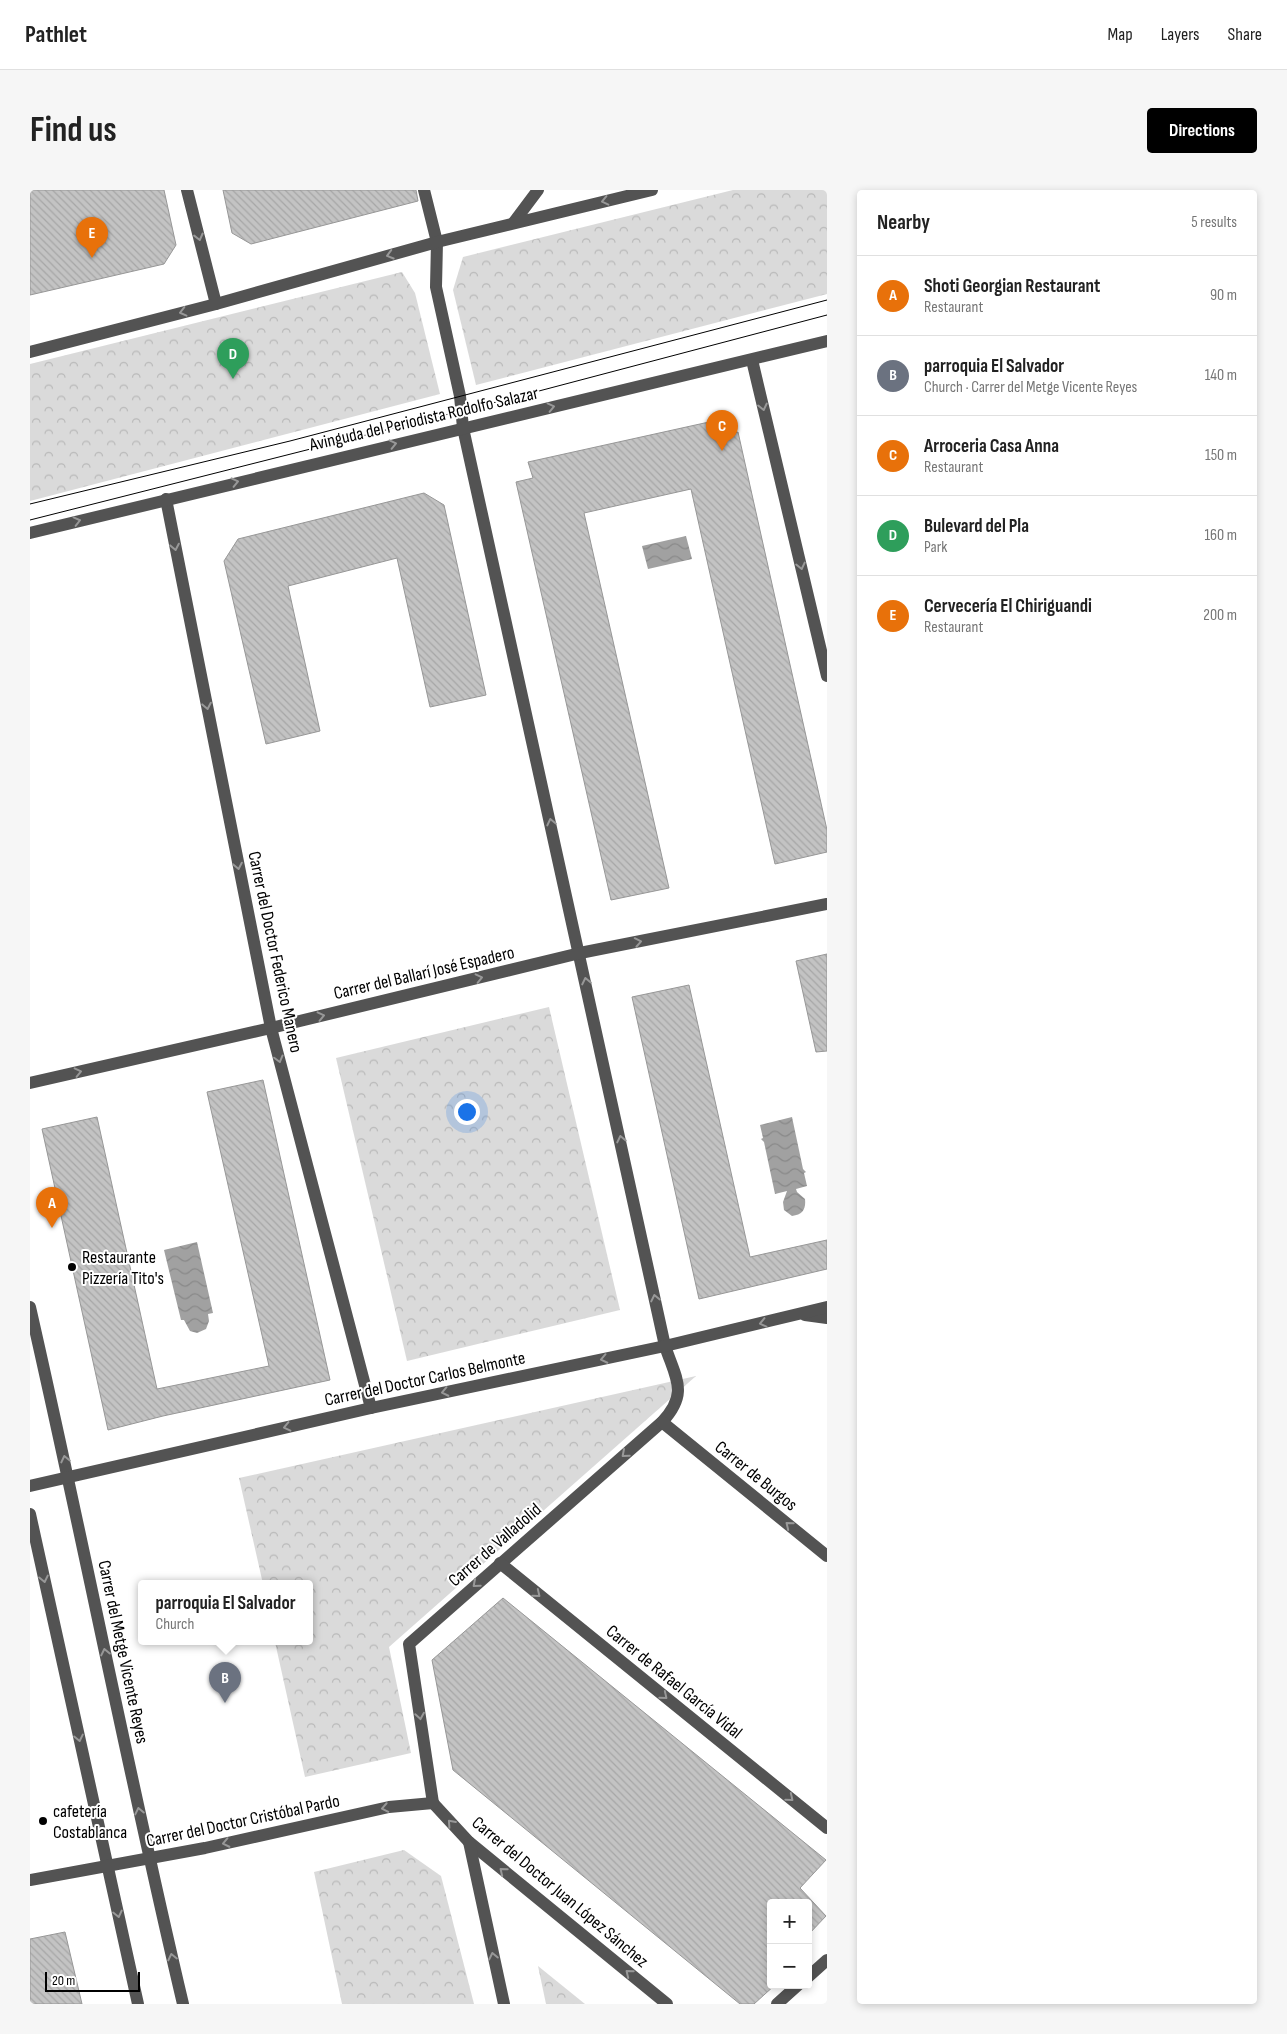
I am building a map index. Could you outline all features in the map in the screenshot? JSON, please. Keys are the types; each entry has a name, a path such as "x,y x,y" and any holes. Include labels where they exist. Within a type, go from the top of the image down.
{"street":[{"path":"187,190 216,304"},
{"name":"Carrer de Valladolid","path":"424,190 437,242 436,287 460,396 463,428 665,1346 676,1376 679,1394 674,1407 662,1422 409,1644 433,1803"},
{"path":"514,222 538,190"},
{"path":"30,352 216,304 437,242 652,190"},
{"name":"Avinguda del Periodista Rodolfo Salazar","path":"30,533 827,341"},
{"path":"752,360 827,676"},
{"name":"Carrer del Doctor Federico Manero","path":"166,499 270,1028 371,1408"},
{"name":"Carrer del Ballarí José Espadero","path":"30,1083 580,954 827,904"},
{"name":"Carrer del Metge Vicente Reyes","path":"30,1307 69,1477 149,1858 183,2004"},
{"name":"Carrer del Doctor Carlos Belmonte","path":"30,1486 371,1408 665,1346 827,1307"},
{"path":"797,1314 827,1318"},
{"name":"Carrer de Burgos","path":"662,1422 827,1556"},
{"path":"30,1514 138,2004"},
{"name":"Carrer de Rafael García Vidal","path":"500,1563 827,1828"},
{"name":"Carrer del Doctor Cristóbal Pardo","path":"30,1880 149,1858 389,1807 433,1803"},
{"name":"Carrer del Doctor Juan López Sánchez","path":"433,1803 469,1842 667,2004"},
{"path":"469,1842 504,2004"},
{"path":"812,1973 827,1960"},
{"path":"777,2004 794,1989"}],"green space":[{"path":"733,190 827,190 827,294 476,385 453,290 463,257"},
{"path":"402,272 415,293 440,394 30,501 30,364"},
{"path":"549,1007 620,1310 407,1361 336,1058"},
{"path":"696,1376 389,1647 411,1753 305,1777 276,1645 313,1645 313,1580 262,1580 239,1478"},
{"path":"404,1850 441,1876 474,2004 342,2004 314,1872"},
{"path":"538,1966 585,2004 546,2004"}],"water":[{"path":"686,536 692,559 648,569 642,546"},
{"path":"792,1117 803,1169 806,1172 804,1173 807,1186 796,1189 805,1199 805,1206 801,1213 792,1216 784,1210 783,1202 787,1191 775,1194 764,1142 761,1139 763,1138 760,1125"},
{"path":"197,1242 213,1313 208,1314 209,1321 206,1329 197,1333 190,1331 184,1320 181,1320 164,1250"}],"building":[{"path":"30,190 164,190 176,245 164,264 30,295"},
{"path":"223,190 416,190 418,201 251,244 232,233"},
{"path":"718,420 722,437 738,432 827,830 827,852 775,864 691,489 584,513 669,888 611,900 516,482 533,478 528,462"},
{"path":"424,493 444,505 486,695 430,707 397,558 288,586 320,731 266,744 224,561 238,539"},
{"path":"827,954 827,1051 816,1052 796,961"},
{"path":"689,985 750,1257 827,1240 827,1269 699,1299 632,997"},
{"path":"263,1080 330,1380 163,1416 108,1430 42,1129 97,1117 157,1389 269,1366 207,1092"},
{"path":"503,1598 826,1860 800,1888 810,1899 767,1899 767,1989 771,1989 754,2004 740,2004 453,1770 432,1660"},
{"path":"812,1901 826,1916 812,1931"},
{"path":"65,1932 82,2004 30,2004 30,1939"}],"tram line":[{"path":"30,504 290,441 827,300"},
{"path":"30,520 520,396 827,315"}],"place":[{"name":"Cervecería El Chiriguandi","path":"92,258"},
{"name":"Bulevard del Pla","path":"233,379"},
{"name":"Arroceria Casa Anna","path":"722,451"},
{"name":"Shoti Georgian Restaurant","path":"52,1228"},
{"name":"Restaurante Pizzería Tito's","path":"72,1267"},
{"name":"parroquia El Salvador","path":"225,1703"},
{"name":"cafetería Costablanca","path":"43,1821"}]}
